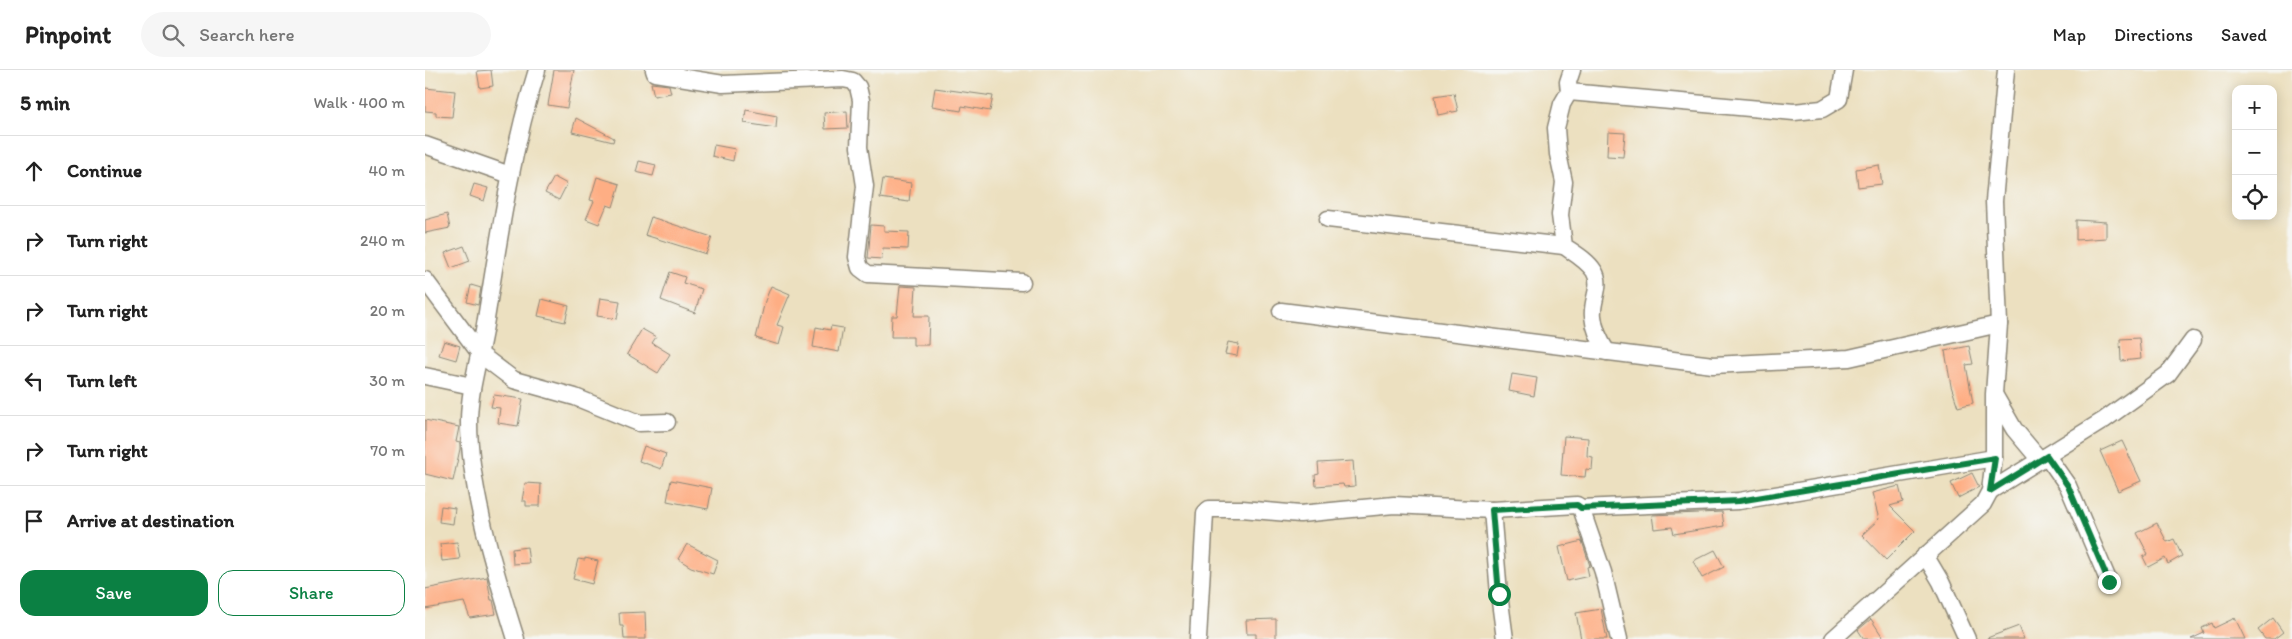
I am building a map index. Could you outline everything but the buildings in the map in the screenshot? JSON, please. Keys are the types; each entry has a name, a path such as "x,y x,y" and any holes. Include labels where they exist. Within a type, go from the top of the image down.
{"street":[{"path":"516,639 485,530 472,466 469,421 472,386 481,355 510,175 537,70"},
{"path":"654,70 655,73 723,84 843,79 853,81 859,87 861,100 859,147 865,186 857,257 860,268 869,274 1022,282"},
{"path":"1564,246 1559,214 1564,182 1558,154 1556,128 1562,104 1569,92 1568,82 1571,70"},
{"path":"1569,92 1794,112 1822,109 1839,99 1844,70"},
{"path":"1833,639 1983,504 1990,491 1995,458 1994,394 1999,324 1993,201 2006,70"},
{"path":"425,145 510,175"},
{"path":"1328,219 1564,246 1581,257 1595,272 1598,289 1592,315 1599,339 1607,352"},
{"path":"425,280 481,355 514,380 575,397 639,423 667,422"},
{"path":"1281,311 1713,365 1849,358 1999,324"},
{"path":"1990,491 2104,420 2168,374 2193,340"},
{"path":"425,376 472,386"},
{"path":"1994,394 2014,429 2068,486 2109,582"},
{"path":"1199,639 1205,513 1209,509 1242,509 1300,514 1394,505 1492,510 1577,505 1581,508 1739,501 1995,458"},
{"path":"1581,508 1603,572 1619,639"},
{"path":"1492,510 1505,639"},
{"path":"1925,555 1941,582 1967,639"}],"route":[{"path":"1499,594 1492,510 1577,505 1581,508 1739,501 1995,458 1990,491 2047,456 2068,486 2109,582"}]}
